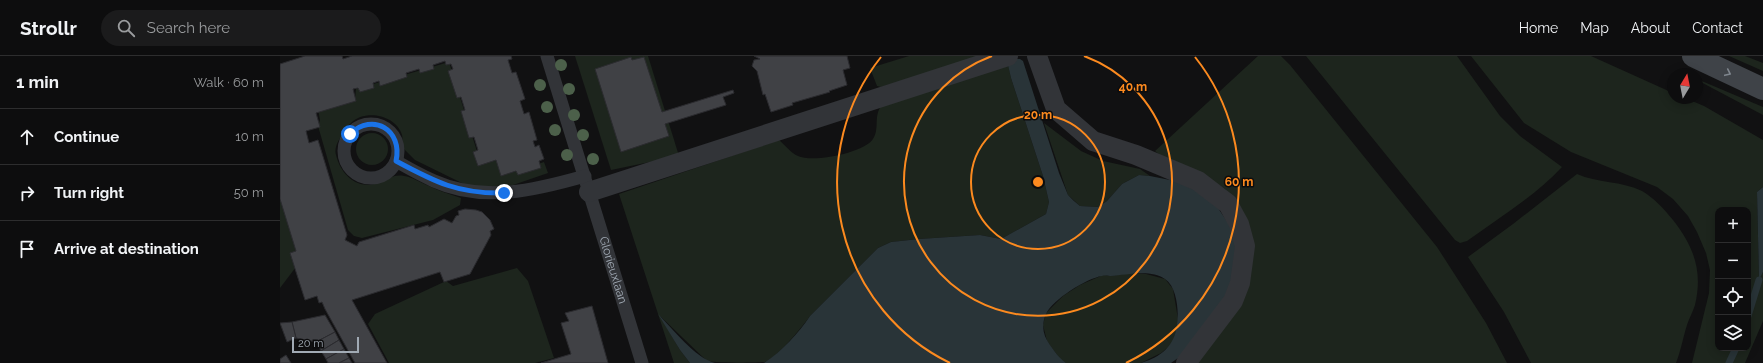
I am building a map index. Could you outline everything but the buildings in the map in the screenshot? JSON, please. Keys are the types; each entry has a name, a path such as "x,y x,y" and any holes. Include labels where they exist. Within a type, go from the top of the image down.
{"main road":[{"path":"1693,56 1763,89"}],"street":[{"path":"587,184 1008,56"},
{"path":"1037,56 1056,109 1093,141 1136,155 1198,181 1228,204 1239,224 1245,246 1240,283 1233,301 1186,363"}],"lane":[{"name":"Glorieuxlaan","path":"547,56 642,363"},
{"path":"364,125 380,125 388,130 397,144 398,152 396,161 383,175 365,177 356,173 349,167 345,158 344,149 346,141 356,128 364,125"},
{"path":"396,161 435,182 481,194 587,184"}],"shaded area":[{"path":"575,56 648,56 679,156 611,170"},
{"path":"909,56 985,56 881,87 877,86 870,68"},
{"path":"1258,56 1281,56 1290,65 1437,247 1486,323 1507,363 1198,363 1239,207 1225,189 1205,176 1160,155 1155,151"},
{"path":"1306,56 1457,56 1500,116 1520,136 1562,167 1540,188 1516,206 1467,241 1460,243 1455,240"},
{"path":"1471,56 1591,56 1667,90 1667,104 1699,104 1763,140 1763,187 1757,192 1759,279 1763,272 1763,321 1751,349 1751,207 1715,207 1715,351 1750,351 1745,363 1692,363 1709,293 1710,270 1706,253 1688,216 1673,199 1657,187 1571,152 1524,123"},
{"path":"1729,56 1745,56 1763,63 1763,71"},
{"path":"1017,59 1023,61 1059,173 1068,195 1080,206 1098,207 1107,201 1122,184 1139,175 1150,176 1175,181 1195,190 1218,208 1230,226 1238,251 1236,267 1221,307 1185,353 1171,363 1141,363 1148,361 1166,350 1176,332 1178,313 1175,293 1169,283 1165,279 1153,274 1139,273 1104,276 1088,281 1062,296 1050,308 1046,314 1043,326 1044,334 1055,352 1066,363 764,363 789,342 810,316 878,248 891,242 919,239 980,235 1001,239 1046,214 1049,202 1043,176 1008,65"},
{"path":"449,62 480,161 497,155 504,175 544,162 548,173 496,191 474,189 415,160 402,147 402,135 399,128 387,119 380,116 364,116 348,126 336,147 338,162 351,179 370,185 393,177 404,176 461,198 460,205 433,220 362,238 354,236 348,230 318,126 320,120 318,109 355,98 356,89"},
{"path":"1008,64 1011,78 1043,176 1049,202 1046,214 1001,239 980,235 919,239 891,242 878,248 810,316 783,348 771,359 765,362 737,363 707,361 660,316 680,350 690,363 674,363 619,194 779,140 795,155 805,158 826,157 860,149 868,144 875,135 878,113 882,105"},
{"path":"1703,82 1763,107 1763,115 1703,83"},
{"path":"1044,123 1081,151 1103,161 1140,169 1150,176 1139,175 1122,184 1107,201 1098,207 1080,206 1068,195"},
{"path":"372,133 381,136 385,140 388,149 385,158 381,162 372,165 363,162 359,158 356,149 359,140 363,136"},
{"path":"1577,174 1593,179 1626,185 1642,191 1655,200 1666,212 1686,240 1695,260 1698,281 1695,305 1688,322 1676,363 1531,363 1504,312 1468,257"},
{"path":"280,180 302,259 280,288"},
{"path":"1763,187 1763,272 1759,280 1757,192"},
{"path":"517,268 528,281 554,358 535,363 389,363 368,324 375,314 446,281 453,286"},
{"path":"1130,273 1146,274 1165,279 1173,289 1178,319 1172,344 1161,353 1141,363 1066,363 1060,359 1047,341 1043,325 1046,313 1063,296 1080,285 1103,275 1111,276"},
{"path":"658,314 692,349 707,360 715,363 690,363 680,350"}],"waterway":[{"path":"1748,315 1759,280"},
{"path":"1729,363 1735,351"}],"route":[{"path":"350,134 356,128 364,125 380,125 388,130 397,144 398,152 396,161 435,182 458,189 481,194 504,193"}]}
